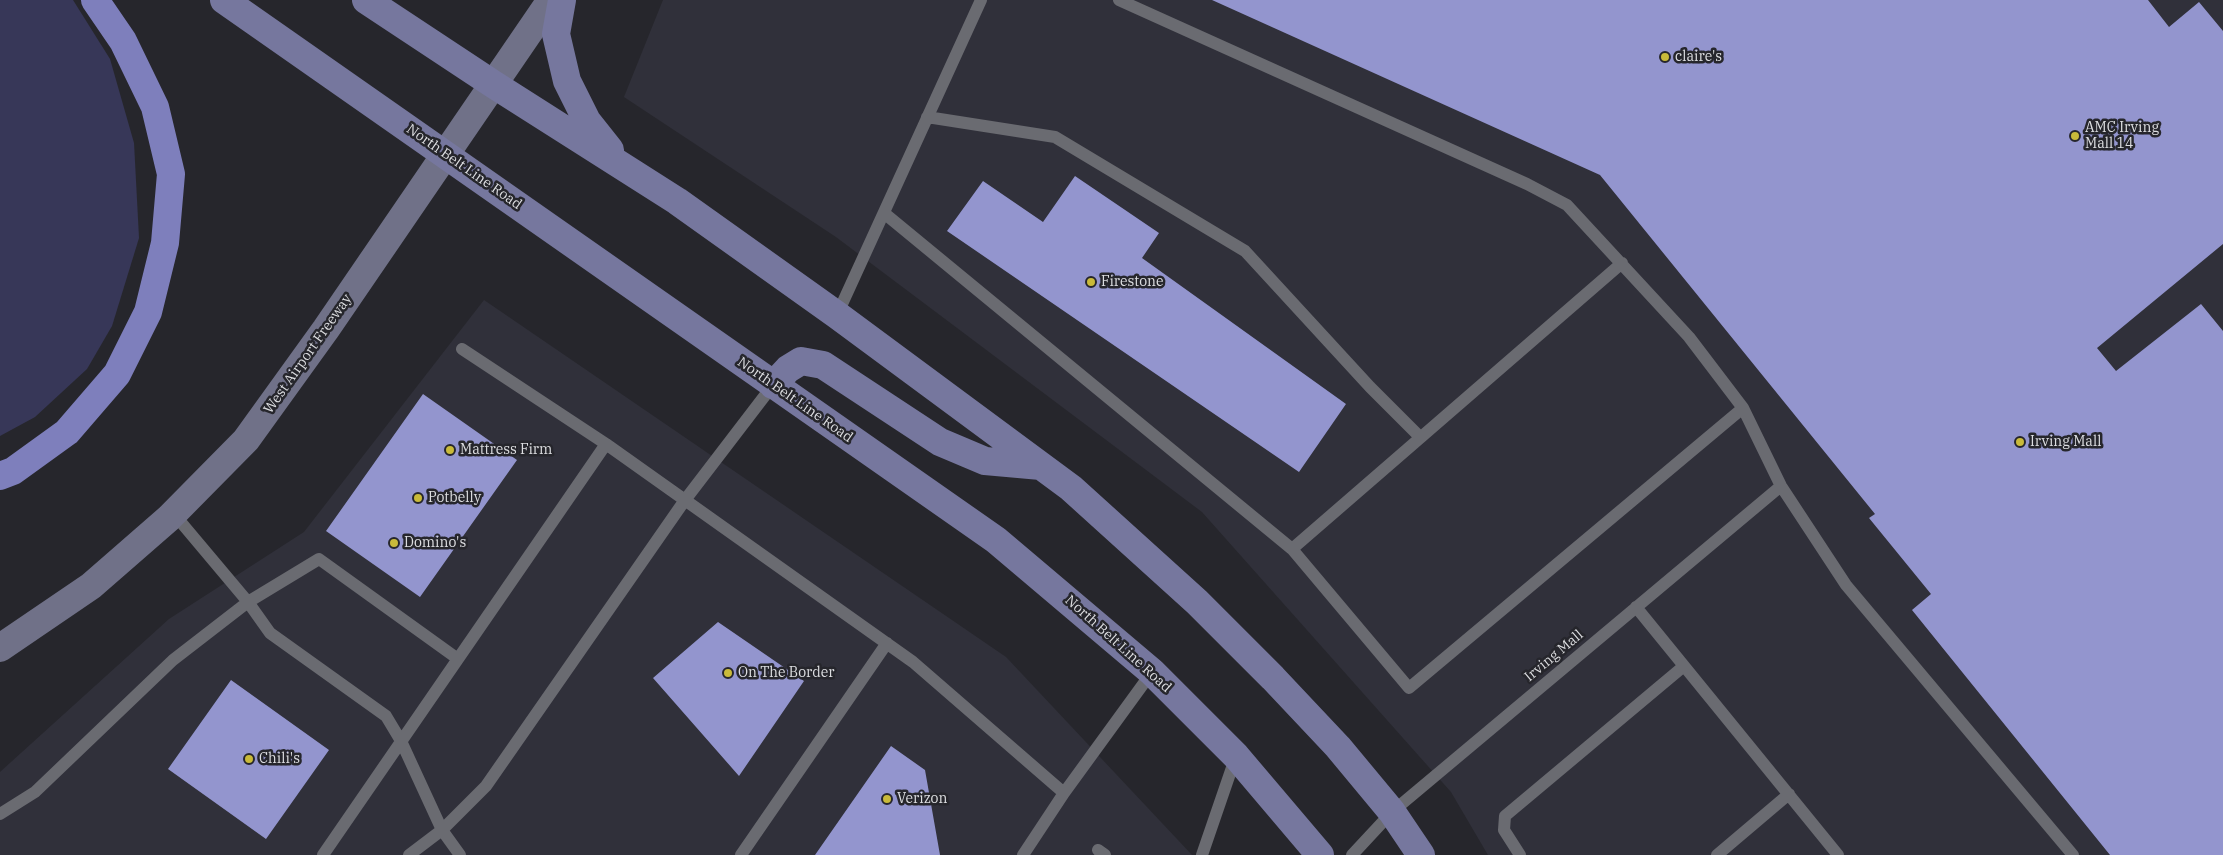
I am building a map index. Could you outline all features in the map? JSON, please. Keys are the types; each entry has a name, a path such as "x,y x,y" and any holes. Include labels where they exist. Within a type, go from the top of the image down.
{"highway":[{"path":"0,476 12,471 67,432 117,374 148,312 165,243 170,174 155,107 123,41 96,0"}],"main road":[{"name":"North Belt Line Road","path":"224,0 446,153 773,385 996,540 1152,672 1236,756 1320,855"},
{"path":"366,0 493,84 677,201 837,315 1078,495 1225,630 1338,747 1392,812 1421,855"},
{"name":"West Airport Freeway","path":"0,648 91,586 174,514 246,440 326,329 552,0"},
{"path":"562,0 556,34 566,81 587,121 624,167"},
{"path":"773,385 788,369 801,361 823,365 940,442 985,461 1041,466"}],"lane":[{"path":"837,315 981,0"},
{"path":"1119,0 1545,193 1567,205 1689,337 1743,408 1781,486 1846,585 2073,855"},
{"path":"928,117 1055,137 1245,251 1370,387 1420,437"},
{"path":"884,213 1292,548 1409,688 1743,408"},
{"path":"1292,548 1622,263"},
{"path":"462,349 606,444 913,662 1064,793"},
{"path":"409,855 442,830 486,786 685,500 773,385"},
{"path":"323,855 606,444"},
{"name":"Irving Mall","path":"1352,855 1392,812 1781,486"},
{"path":"174,514 248,602 270,633 386,716 401,741 442,830 460,855"},
{"path":"0,814 35,792 173,660 248,602 319,559 458,659"},
{"path":"1636,607 1838,855"},
{"path":"741,855 886,643"},
{"path":"1520,855 1504,830 1505,816 1684,666"},
{"path":"1024,855 1064,793 1152,672"},
{"path":"1202,855 1236,756"},
{"path":"1717,855 1789,794"}],"shaded area":[{"path":"0,0 73,0 110,59 134,143 139,238 112,326 87,369 35,417 0,436"},
{"name":"Irving Mall","path":"663,0 2223,0 2223,855 1488,855 1451,792 1202,512 836,237 624,97"},
{"path":"484,300 1006,657 1192,855 0,855 0,772 169,619 304,532"}],"building":[{"name":"Irving Mall","path":"1212,0 2148,0 2169,27 2199,2 2223,31 2223,244 2097,348 2116,371 2201,304 2223,331 2223,855 2110,855 1912,610 1931,594 1869,518 1875,514 1600,175"},
{"path":"1075,176 1159,233 1142,258 1346,404 1299,472 947,231 983,181 1043,222"},
{"path":"423,394 517,460 420,597 326,531"},
{"path":"718,622 804,681 739,776 653,678"},
{"name":"Chili's","path":"231,680 329,750 266,839 168,769"},
{"path":"891,746 925,770 940,855 815,855"}],"place":[{"name":"claire's","path":"1665,57"},
{"name":"AMC Irving Mall 14","path":"2075,136"},
{"name":"Firestone","path":"1091,282"},
{"name":"Irving Mall","path":"2020,442"},
{"name":"Mattress Firm","path":"450,450"},
{"name":"Potbelly","path":"418,498"},
{"name":"Domino's","path":"394,543"},
{"name":"On The Border","path":"728,673"},
{"name":"Chili's","path":"249,759"},
{"name":"Verizon","path":"887,799"}]}
